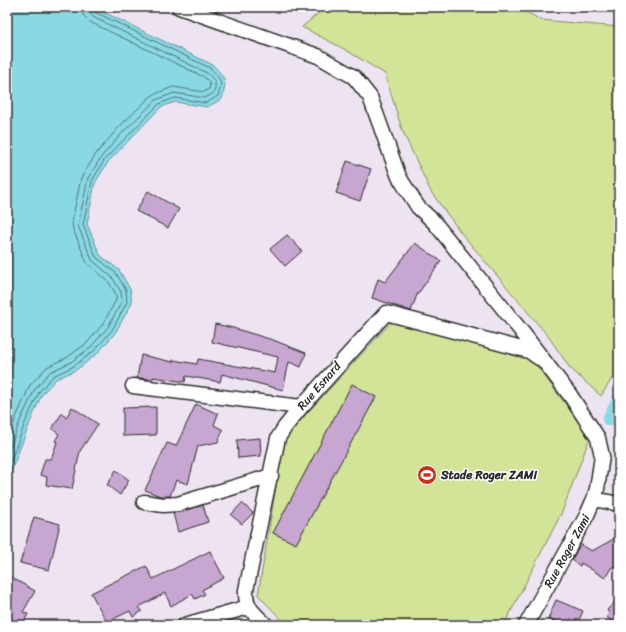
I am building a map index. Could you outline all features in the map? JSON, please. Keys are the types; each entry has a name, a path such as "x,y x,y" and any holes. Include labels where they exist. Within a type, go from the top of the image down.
{"street":[{"path":"179,7 318,56 354,77 370,97 399,177 418,207 434,222 543,360 570,395 598,438 602,456 594,499"},
{"name":"Rue Esnard","path":"248,608 245,597 246,590 278,438 301,407 386,313 529,351 543,360"},
{"path":"133,386 301,407"},
{"path":"144,502 164,505 178,504 271,476"},
{"name":"Rue Roger Zami","path":"526,625 587,515 594,499 619,504"},
{"path":"185,625 248,608 266,625"}],"green space":[{"path":"326,7 517,7 541,20 619,27 619,367 601,396 570,368 548,336 462,234 431,192 402,130 385,74 346,50 302,27"},
{"path":"587,7 619,7 619,12"},
{"name":"Stade Roger ZAMI","path":"395,318 528,354 590,437 562,512 504,625 287,625 258,595 284,438"}],"water":[{"path":"7,7 93,7 213,65 223,77 225,88 222,99 207,107 175,102 161,107 108,162 95,183 87,224 100,255 119,270 130,289 132,303 115,333 97,354 76,370 56,379 42,394 7,482"}],"building":[{"path":"347,161 371,169 360,201 336,193"},
{"path":"148,191 179,209 168,228 136,211"},
{"path":"287,235 302,251 285,266 270,249"},
{"path":"415,243 441,261 417,295 411,311 372,298 378,279 385,282"},
{"path":"215,324 273,340 306,353 301,367 289,362 283,390 222,374 220,382 186,376 185,382 153,377 153,379 137,378 141,355 173,362 173,360 197,364 198,359 275,373 278,357 212,342"},
{"path":"352,384 376,397 296,544 273,533"},
{"path":"196,404 218,414 214,425 223,430 218,442 198,446 188,484 176,480 170,496 160,496 145,490 167,443 176,446"},
{"path":"72,407 98,424 80,451 72,489 46,485 47,477 40,475 45,459 51,459 57,442 55,441 59,434 52,429 62,413 66,418"},
{"path":"156,407 156,435 123,436 123,408"},
{"path":"260,438 261,456 238,458 237,440"},
{"path":"116,470 129,480 120,495 107,485"},
{"path":"242,503 253,513 242,524 231,515"},
{"path":"203,505 208,522 178,532 173,513"},
{"path":"34,517 60,524 49,570 20,563"},
{"path":"619,536 619,564 611,568 605,578 581,563 580,566 572,560 580,544 592,551"},
{"path":"210,551 224,578 202,590 205,594 195,599 192,594 171,606 165,593 139,607 142,611 133,617 130,611 107,622 91,593 146,566 153,579"},
{"path":"7,575 35,591 23,612 28,614 22,625 7,625"},
{"path":"619,598 619,625 615,625 606,616 609,613 607,610"},
{"path":"556,600 583,611 577,625 566,625 548,619"}],"waterway":[{"path":"609,419 619,401"}],"place":[{"name":"Stade Roger ZAMI","path":"427,475"}]}
